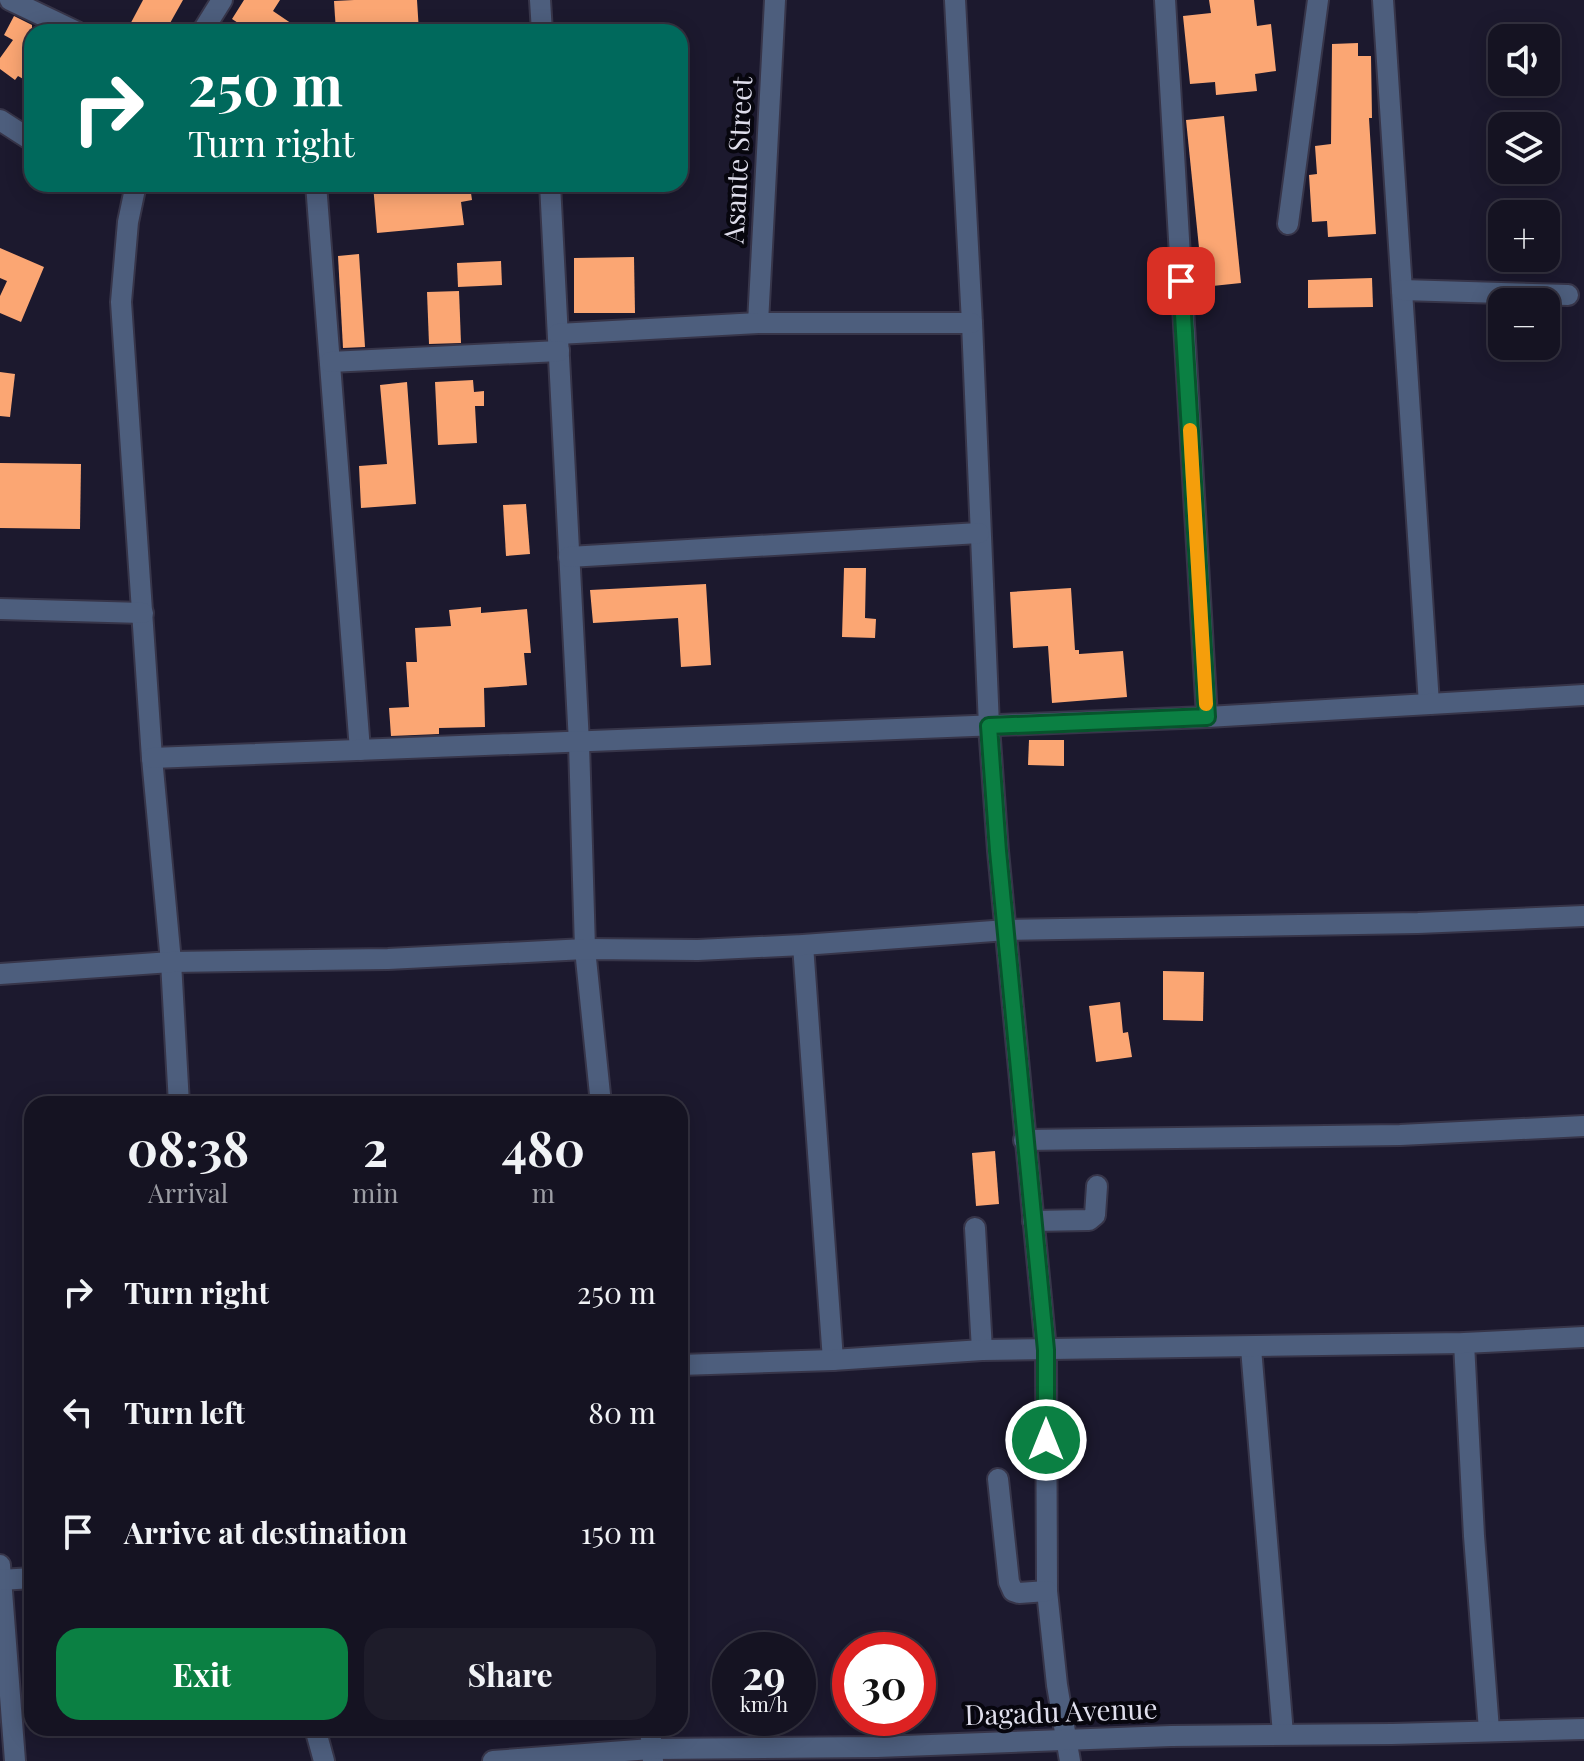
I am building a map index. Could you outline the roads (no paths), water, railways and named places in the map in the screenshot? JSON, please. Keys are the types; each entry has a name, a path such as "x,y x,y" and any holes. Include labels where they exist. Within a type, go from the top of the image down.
{"street":[{"path":"10,0 60,24"},
{"path":"207,24 222,0"},
{"path":"540,0 542,24"},
{"name":"Asante Street","path":"758,323 775,0"},
{"path":"955,0 989,726 1024,1140 1046,1350 1047,1591 1057,1685 1069,1751"},
{"path":"1165,0 1207,717"},
{"path":"1288,224 1318,0"},
{"path":"1383,0 1429,704"},
{"path":"0,120 24,135"},
{"path":"134,192 128,222 121,302 179,1096"},
{"path":"317,192 360,750"},
{"path":"550,192 579,743 585,949 600,1096"},
{"path":"1402,290 1568,295"},
{"path":"330,362 758,323 972,323"},
{"path":"569,557 979,533"},
{"path":"0,609 143,613"},
{"path":"152,758 1207,717 1584,695"},
{"path":"0,974 171,962 388,959 585,949 698,950 1007,930 1403,924 1584,916"},
{"path":"803,945 833,1360"},
{"path":"1024,1140 1400,1135 1584,1126"},
{"path":"1033,1221 1089,1220 1095,1215 1097,1186"},
{"path":"975,1228 982,1350"},
{"path":"688,1365 833,1360 982,1350 1251,1348 1584,1337"},
{"path":"1464,1343 1474,1536 1489,1730"},
{"path":"1251,1348 1283,1734"},
{"path":"998,1479 1009,1582 1013,1591 1019,1593 1047,1591"},
{"path":"15,1761 1,1572 24,1576"},
{"name":"Dagadu Avenue","path":"493,1761 652,1755 1069,1751 1283,1734 1584,1729"},
{"path":"317,1736 324,1761"}]}
